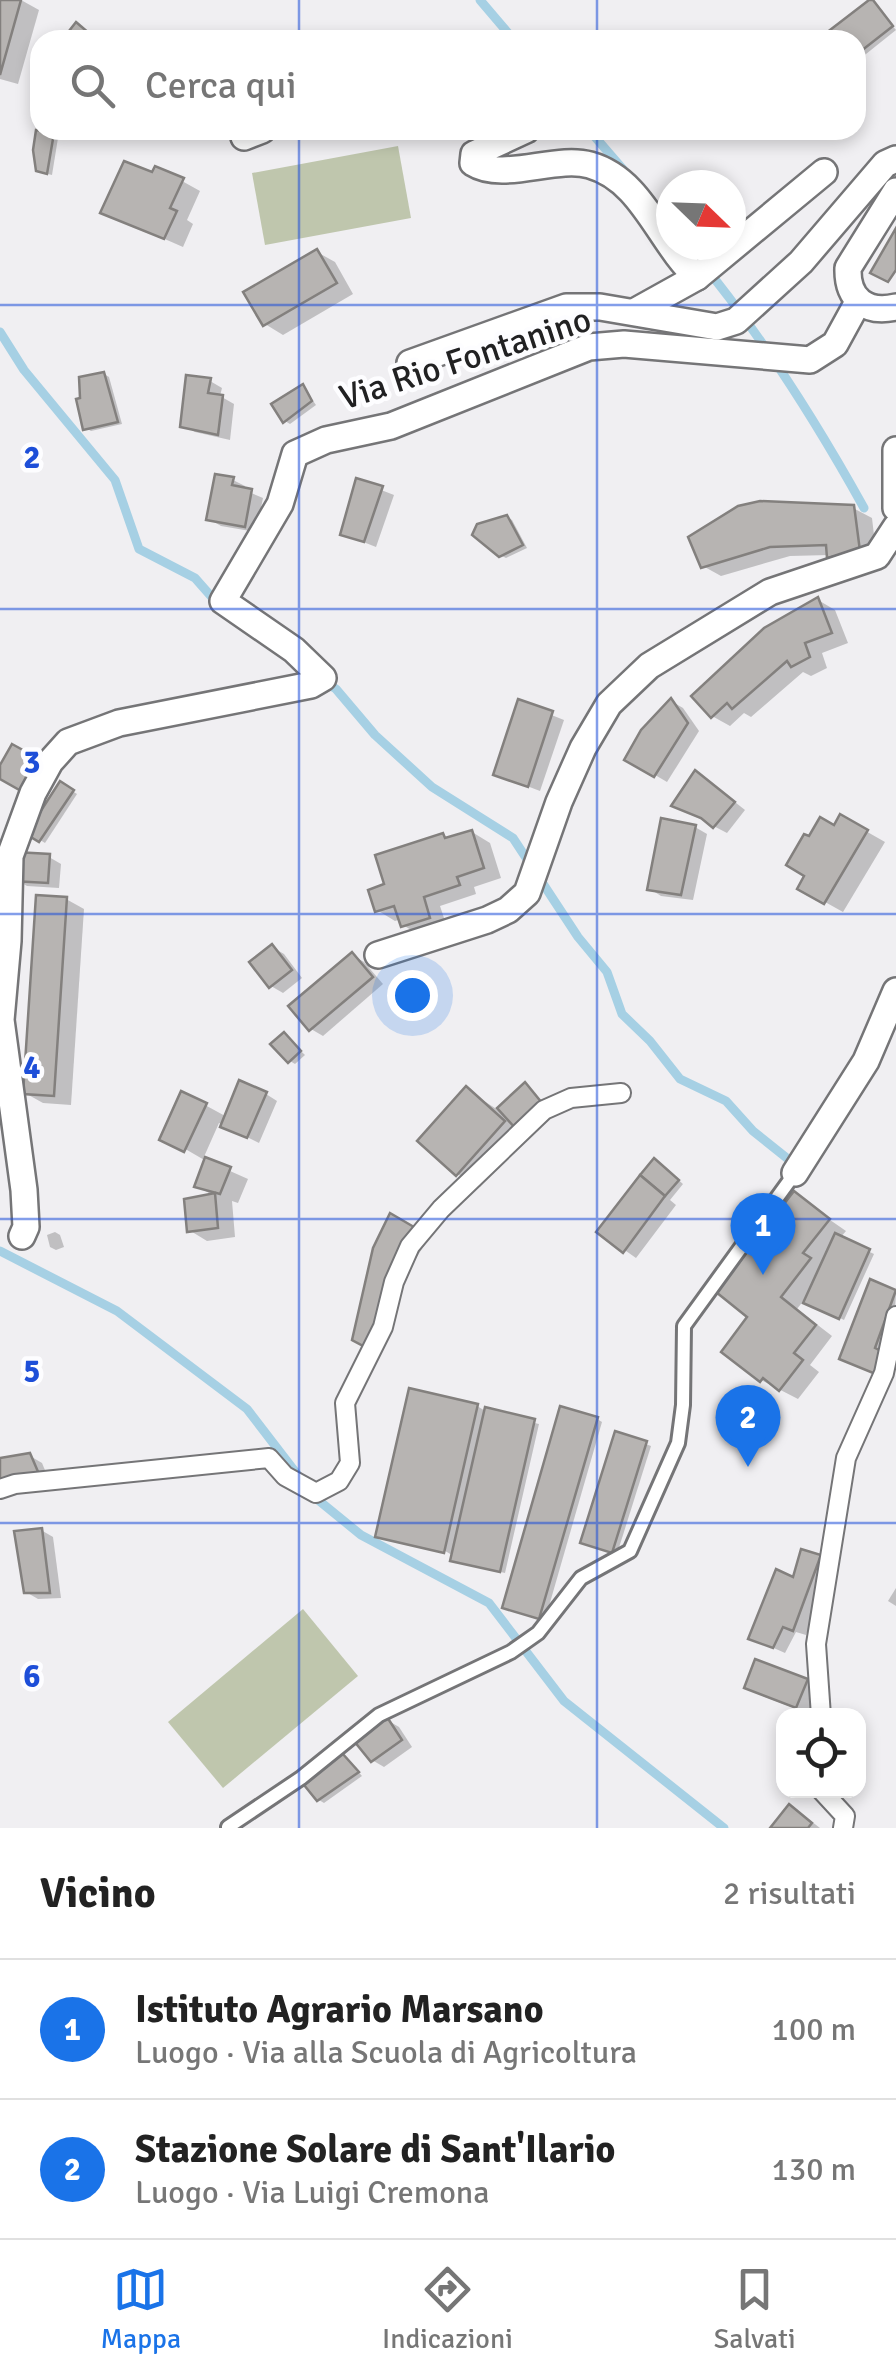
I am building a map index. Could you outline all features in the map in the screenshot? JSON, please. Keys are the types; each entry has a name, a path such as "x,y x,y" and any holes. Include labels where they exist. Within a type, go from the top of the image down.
{"street":[{"path":"503,140 474,154 473,163 501,169 590,165 630,188 680,262 697,277"},
{"path":"410,363 566,306 600,306 717,327 736,321 801,262 884,164 896,159"},
{"path":"634,312 697,277 824,172"},
{"path":"896,191 848,268 850,292 858,302 872,309 896,307"},
{"name":"Via Rio Fontanino","path":"22,1236 26,1227 24,1190 2,1020 10,856 24,814 50,762 68,742 88,732 311,685 323,678 294,650 223,601 280,504 295,454 326,440 391,426 589,346 624,344 810,360 834,344 858,302"},
{"path":"896,450 896,508"},
{"path":"378,955 487,920 508,910 527,893 583,748 609,704 649,666 770,592 877,556 896,527"},
{"path":"795,1173 866,1061 896,991"},
{"path":"0,1490 14,1484 144,1468 268,1458 285,1476 316,1493 339,1481 350,1463 345,1404 383,1327 394,1282 410,1246 441,1209 544,1110 571,1098 621,1093"},
{"path":"820,1708 816,1644 846,1458 884,1373 896,1316"},
{"path":"829,1798 846,1816 843,1828"}],"lane":[{"path":"228,1827 301,1778 379,1715 511,1652 538,1633 581,1578 630,1550 678,1442 683,1404 684,1326 795,1173"}],"green space":[{"path":"398,146 411,218 265,245 252,173"},
{"path":"303,1609 358,1676 223,1788 168,1722"}],"building":[{"path":"0,0 21,0 0,75"},
{"path":"869,0 893,26 866,47 866,30 830,30"},
{"path":"34,140 53,140 47,174 36,171"},
{"path":"124,161 152,172 155,166 184,178 170,208 177,211 164,239 100,213"},
{"path":"896,228 896,270 888,282 870,273"},
{"path":"317,249 337,283 263,326 243,292"},
{"path":"104,372 118,422 83,430 76,399 80,398 79,377"},
{"path":"186,375 211,378 208,393 223,395 218,435 180,427"},
{"path":"303,384 312,401 283,423 271,404"},
{"path":"215,474 234,477 232,485 252,489 245,527 206,520"},
{"path":"356,478 383,486 364,542 340,535"},
{"path":"760,501 854,505 860,551 827,558 826,545 770,547 701,568 688,537 738,506"},
{"path":"507,515 523,545 499,557 472,535 477,524"},
{"path":"818,597 832,633 805,643 810,657 791,667 787,661 732,709 727,703 711,718 691,696 764,628"},
{"path":"671,698 688,723 654,777 624,760 641,730"},
{"path":"518,699 553,711 528,787 493,775"},
{"path":"12,744 41,760 23,792 0,779 0,765"},
{"path":"695,770 735,802 713,828 701,818 671,806"},
{"path":"60,781 74,790 39,842 26,834"},
{"path":"840,814 868,830 824,904 797,889 804,876 786,865 804,834 809,836 820,817 834,825"},
{"path":"661,818 696,825 681,895 647,890"},
{"path":"472,830 484,868 457,877 460,885 424,897 430,918 401,927 394,906 375,912 368,890 384,884 375,855 443,833 445,838"},
{"path":"15,852 50,854 48,883 12,881"},
{"path":"36,895 67,897 54,1096 23,1094"},
{"path":"272,944 292,970 269,988 249,962"},
{"path":"352,952 373,977 309,1031 288,1006"},
{"path":"284,1032 301,1051 288,1063 270,1044"},
{"path":"239,1080 267,1092 247,1138 220,1127"},
{"path":"525,1082 542,1103 516,1129 497,1108"},
{"path":"466,1086 505,1121 456,1176 417,1141"},
{"path":"181,1091 207,1103 184,1152 159,1140"},
{"path":"205,1157 231,1167 220,1194 194,1187"},
{"path":"654,1158 679,1180 665,1196 640,1175"},
{"path":"640,1175 665,1196 623,1253 596,1232"},
{"path":"794,1191 830,1219 803,1253 811,1258 781,1297 816,1325 794,1353 803,1360 779,1391 763,1378 760,1382 721,1352 747,1317 716,1292"},
{"path":"215,1193 218,1228 187,1232 184,1199"},
{"path":"390,1213 419,1230 367,1348 352,1340 373,1248"},
{"path":"835,1233 870,1249 839,1319 803,1303"},
{"path":"870,1279 896,1290 875,1348 881,1351 878,1375 839,1359"},
{"path":"409,1388 478,1404 444,1553 375,1537"},
{"path":"560,1406 598,1417 539,1619 502,1608"},
{"path":"485,1407 535,1419 500,1572 450,1561"},
{"path":"615,1431 647,1441 612,1553 580,1543"},
{"path":"30,1453 39,1474 0,1480 0,1458"},
{"path":"42,1528 50,1593 24,1593 14,1531"},
{"path":"801,1549 821,1555 793,1631 783,1627 773,1648 748,1639 776,1569 793,1577"},
{"path":"755,1659 808,1679 796,1708 744,1688"},
{"path":"387,1717 402,1740 371,1762 354,1741"},
{"path":"342,1753 359,1772 317,1801 304,1785"},
{"path":"789,1804 812,1823 808,1828 770,1828"}],"waterway":[{"path":"480,0 506,30"},
{"path":"598,140 627,174"},
{"path":"699,260 782,372 864,508"},
{"path":"0,332 24,370 115,480 139,549 195,578 217,603"},
{"path":"322,680 336,689 375,735 432,787 513,838 578,937 607,972 622,1014 680,1079 726,1101 753,1131 788,1159"},
{"path":"0,1251 117,1311 247,1409 300,1478"},
{"path":"312,1495 361,1535 489,1603 564,1701 724,1828"}],"place":[{"name":"Istituto Agrario Marsano","path":"763,1275"},
{"name":"Stazione Solare di Sant'Ilario","path":"748,1467"}]}
